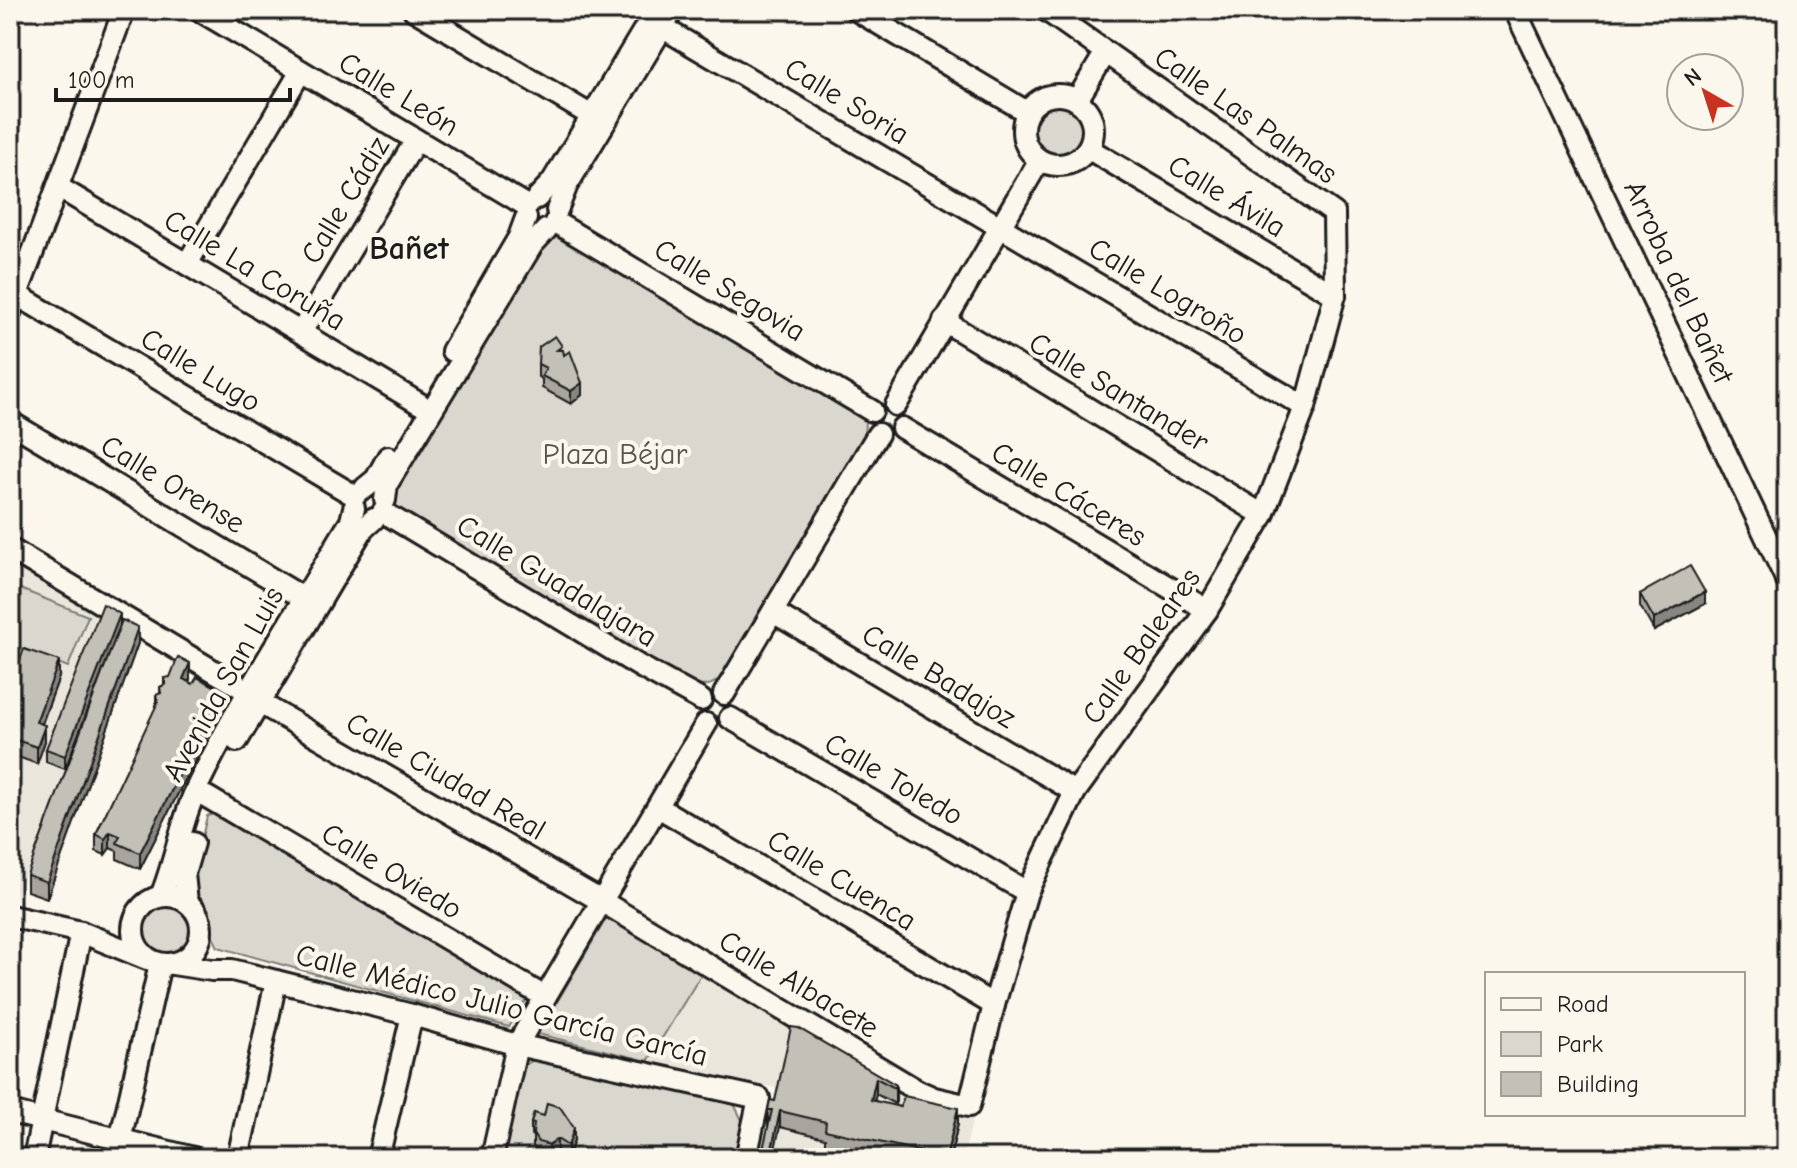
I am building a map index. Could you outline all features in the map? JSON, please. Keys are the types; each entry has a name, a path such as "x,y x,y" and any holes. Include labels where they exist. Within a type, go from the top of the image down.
{"street":[{"path":"13,304 124,10"},
{"name":"Calle León","path":"199,10 530,208"},
{"path":"414,10 592,116"},
{"path":"856,10 1027,112"},
{"name":"Calle Las Palmas","path":"1046,10 1334,213"},
{"name":"Arroba del Bañet","path":"1515,10 1787,581"},
{"name":"Avenida San Luis","path":"187,902 184,874 207,797 305,599 351,521 358,498 376,479 519,237 530,208 552,182 655,15"},
{"name":"Avenida San Luis","path":"161,896 196,788 363,529 381,510 387,484 532,245 553,220 567,185 655,15"},
{"name":"Calle Soria","path":"655,15 1000,226"},
{"path":"1077,100 1106,52"},
{"path":"187,264 301,71"},
{"path":"1049,95 1063,95 1077,100 1087,109 1093,122 1089,149 1067,165 1053,166 1039,161 1029,152 1023,139 1027,112 1049,95"},
{"name":"Calle Cádiz","path":"301,332 416,140"},
{"name":"Calle Ávila","path":"1089,149 1335,295"},
{"path":"896,405 1039,161"},
{"name":"Calle La Coruña","path":"58,187 420,404"},
{"path":"549,200 553,220 539,230 533,228 528,224 530,208 549,200"},
{"name":"Calle Baleares","path":"969,1106 1027,892 1075,792 1207,610 1263,515 1305,407 1335,295 1334,213"},
{"name":"Calle Segovia","path":"553,220 872,411"},
{"name":"Calle Logroño","path":"1000,226 1305,407"},
{"name":"Calle Lugo","path":"13,304 358,498"},
{"name":"Calle Santander","path":"944,321 1263,515"},
{"path":"883,403 896,405 904,415 902,428 891,436 878,434 870,424 872,411 883,403"},
{"name":"Calle Orense","path":"10,422 305,599"},
{"name":"Calle Cáceres","path":"902,428 1207,610"},
{"path":"724,694 878,434"},
{"path":"377,490 381,510 361,518 356,514 358,498 377,490"},
{"name":"Calle Guadalajara","path":"381,510 701,700"},
{"name":"Calle Ciudad Real","path":"10,549 254,698 603,902"},
{"name":"Calle Badajoz","path":"773,612 1075,792"},
{"path":"711,692 724,694 732,705 730,718 719,726 706,724 699,713 701,700 711,692"},
{"name":"Calle Toledo","path":"730,718 1027,892"},
{"path":"492,1158 517,1045 706,724"},
{"name":"Calle Oviedo","path":"207,797 545,997"},
{"name":"Calle Cuenca","path":"658,807 994,1005"},
{"path":"34,1158 88,935 119,936 133,923 148,901 161,896 174,896 187,902 196,912 201,924 201,937 186,959 160,962 138,949 133,936 133,923"},
{"name":"Calle Albacete","path":"603,902 918,1091 969,1106"},
{"name":"Calle Médico Julio García García","path":"10,916 88,935 160,962 232,970 517,1045 759,1098 746,1158"},
{"name":"Calle Médico Julio García García","path":"201,937 209,956 232,970"},
{"path":"118,1149 160,962"},
{"path":"238,1158 276,981"},
{"path":"378,1158 412,1015"},
{"path":"10,1112 42,1120 118,1149 194,1158"}],"shaded area":[{"path":"10,563 120,626 15,901 10,899"},
{"path":"705,972 913,1101 974,1115 963,1158 759,1158 776,1088 648,1061"}],"green space":[{"path":"1058,105 1076,112 1083,130 1076,148 1058,155 1040,148 1033,130 1040,112"},
{"name":"Plaza Béjar","path":"558,233 862,416 865,422 864,437 723,676 709,685 693,684 399,514 393,506 393,490 550,234"},
{"path":"10,585 88,616 68,667 10,644"},
{"path":"221,811 528,997 509,1027 218,947 206,907 191,885 207,816"},
{"path":"167,906 184,913 191,930 184,947 167,954 150,947 143,930 150,913"},
{"path":"610,912 704,970 648,1061 538,1034"},
{"path":"537,1058 734,1104 743,1122 735,1158 502,1158 525,1065"}],"building":[{"path":"555,336 562,346 557,350 563,350 564,355 570,351 582,383 571,391 542,376 546,368 538,364 539,347"},
{"path":"1690,566 1705,592 1654,619 1640,594"},
{"path":"103,604 120,614 65,756 46,749"},
{"path":"122,620 138,627 47,882 27,875"},
{"path":"24,649 59,661 36,722 45,725 37,747 10,738 10,688"},
{"path":"178,657 190,663 183,679 193,684 197,677 222,690 140,853 117,843 120,836 110,832 105,839 96,834 158,702 156,695 161,693 160,687 166,684 164,678 170,677"},
{"path":"791,1027 798,1028 896,1085 895,1088 876,1078 871,1100 900,1107 904,1096 958,1108 946,1157 825,1130 826,1122 780,1111 770,1158 761,1158 772,1110 768,1110 770,1100 775,1101"},
{"path":"547,1103 560,1107 574,1128 568,1146 557,1139 549,1145 538,1142 533,1134 534,1124 531,1123 534,1113 544,1116"}],"district":[{"name":"Bañet","path":"409,248"}]}
